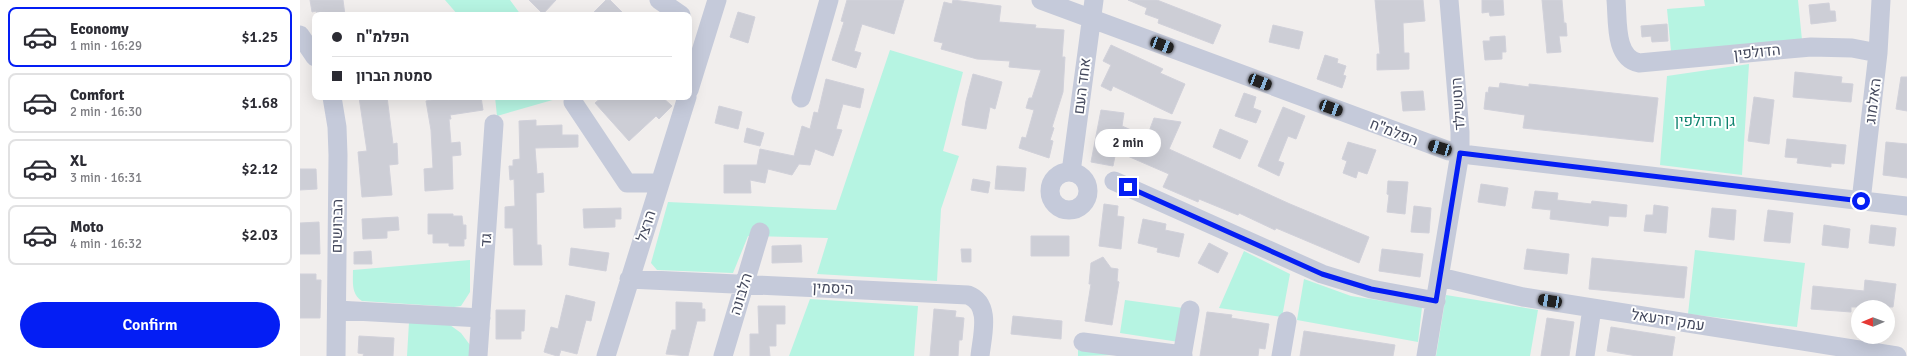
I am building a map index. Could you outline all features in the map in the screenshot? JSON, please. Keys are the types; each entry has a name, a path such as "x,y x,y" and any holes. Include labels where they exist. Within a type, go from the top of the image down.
{"street":[{"path":"659,0 677,12"},
{"path":"692,80 717,0"},
{"path":"801,98 829,0"},
{"name":"הפלמ\"ח","path":"1041,0 1430,145 1460,153 1907,206"},
{"name":"אחד העם","path":"1071,172 1094,0"},
{"name":"רוטשילד","path":"1426,356 1460,153 1460,125 1449,0"},
{"name":"הדולפין","path":"1616,0 1621,47 1626,57 1635,62 1648,63 1820,47 1852,48 1878,53"},
{"name":"האלמוג","path":"1861,201 1878,53 1881,0"},
{"path":"692,19 709,26"},
{"path":"300,35 312,53"},
{"name":"הברושים","path":"332,100 336,121 338,155 336,356"},
{"name":"הרצל","path":"606,356 686,100"},
{"path":"573,102 627,182 660,183"},
{"name":"גד","path":"478,356 494,124"},
{"path":"1114,181 1322,274 1371,289 1436,301"},
{"name":"הלבונה","path":"723,356 760,232"},
{"name":"עמק יזרעאל","path":"1440,277 1505,293 1897,356"},
{"name":"היסמין","path":"629,279 968,295 978,300 983,311 980,356"},
{"path":"1585,356 1592,308"},
{"path":"337,310 481,318"},
{"path":"1083,342 1183,356 1190,310"},
{"path":"1281,356 1287,321"}],"green space":[{"path":"445,0 510,0 519,12 455,12"},
{"path":"1704,0 1798,0 1802,40 1671,51 1667,9 1705,6"},
{"path":"890,50 963,72 943,151 959,156 941,209 937,281 817,274 828,238 748,236 733,273 657,270 651,263 668,202 836,210"},
{"name":"גן הדולפין","path":"1749,64 1742,175 1660,165 1667,76"},
{"path":"495,100 553,100 497,116"},
{"path":"1695,250 1805,263 1797,327 1688,314"},
{"path":"1244,251 1290,274 1282,317 1219,308"},
{"path":"470,260 470,292 461,306 454,307 362,301 358,298 354,291 353,270"},
{"path":"1304,279 1351,296 1422,307 1418,342 1297,320"},
{"path":"1446,295 1538,310 1530,356 1436,356"},
{"path":"810,299 918,306 914,356 789,356"},
{"path":"1125,300 1183,308 1179,342 1120,333"},
{"path":"409,322 450,325 461,333 470,345 469,356 407,356"},
{"path":"1078,350 1115,355 1078,356"}],"building":[{"path":"310,0 343,0 345,12 312,12"},
{"path":"529,0 556,0 545,12 541,12"},
{"path":"606,0 610,0 622,12 594,12"},
{"path":"847,0 904,0 894,34 862,24 854,51 861,53 856,68 832,60 844,22 841,21"},
{"path":"953,0 1001,6 999,22 1036,25 1035,28 1064,30 1062,57 1065,57 1063,92 1052,127 1054,128 1050,140 1053,141 1049,158 1019,148 1022,137 1026,138 1034,110 1026,108 1029,98 1032,98 1041,70 1009,67 1010,61 977,59 941,49 943,43 934,41 944,2 952,4"},
{"path":"1128,0 1157,0 1221,25 1213,44 1158,23 1159,19 1145,14 1147,8"},
{"path":"1375,0 1423,0 1425,21 1403,23 1404,53 1409,53 1409,69 1377,70 1377,54 1380,54"},
{"path":"1482,0 1503,0 1504,15 1490,16 1489,12 1482,13"},
{"path":"1542,0 1562,0 1567,36 1559,36 1561,52 1547,53"},
{"path":"1829,3 1830,11 1835,11 1836,21 1811,24 1809,5"},
{"path":"738,12 755,17 748,43 730,37"},
{"path":"1667,24 1668,41 1652,42 1651,36 1642,37 1641,26"},
{"path":"1273,25 1303,32 1299,49 1269,42"},
{"path":"1505,36 1506,52 1502,52 1502,59 1485,60 1483,41 1490,41 1490,37"},
{"path":"1111,45 1163,69 1160,73 1185,84 1172,114 1113,86 1111,91 1101,86 1111,65 1103,61"},
{"path":"1325,55 1338,59 1337,63 1346,66 1343,75 1346,76 1342,88 1317,79"},
{"path":"1795,72 1842,77 1841,83 1853,84 1851,102 1793,97"},
{"path":"973,74 1002,82 995,109 990,107 986,129 962,125"},
{"path":"1901,77 1907,77 1907,111 1896,109"},
{"path":"826,79 864,89 860,108 843,104 836,129 842,130 833,156 815,149 810,165 799,164 792,175 768,169 765,183 750,180 751,193 724,193 724,165 757,165 760,149 794,156 802,126 810,129 814,112 818,113"},
{"path":"1500,83 1529,87 1529,84 1658,98 1653,142 1523,128 1525,115 1484,109 1486,92 1488,93 1489,87 1499,88"},
{"path":"1423,91 1425,110 1403,111 1401,92"},
{"path":"1244,93 1256,97 1253,108 1261,111 1256,123 1235,116"},
{"path":"1754,97 1774,100 1769,144 1748,141"},
{"path":"359,100 387,100 393,144 397,143 398,164 389,165 392,195 362,197 358,152 367,151"},
{"path":"481,100 483,110 450,115 451,143 460,142 461,155 452,156 453,189 425,191 424,169 433,168 431,130 426,101"},
{"path":"598,100 665,100 672,106 659,119 656,116 629,141 595,103"},
{"path":"719,106 742,112 738,129 715,123"},
{"path":"1283,107 1305,116 1296,139 1288,136 1278,161 1284,163 1279,176 1258,166"},
{"path":"1101,110 1124,113 1122,126 1147,137 1154,118 1181,122 1169,149 1290,204 1369,237 1359,263 1276,228 1275,230 1239,213 1238,215 1199,199 1198,202 1163,187 1169,174 1116,151 1113,166 1091,162"},
{"path":"536,120 536,126 562,125 562,135 578,135 578,147 535,148 537,174 543,173 544,192 536,193 537,245 541,245 542,265 514,265 513,228 505,228 505,207 515,206 514,179 510,180 509,166 513,166 513,160 520,159 519,121"},
{"path":"747,128 764,133 760,146 744,142"},
{"path":"1220,129 1248,141 1240,159 1213,147"},
{"path":"1787,139 1846,145 1844,164 1831,163 1831,167 1797,163 1798,158 1785,157"},
{"path":"1348,142 1376,150 1367,174 1358,171 1356,178 1343,173 1347,161 1342,159"},
{"path":"1886,142 1907,144 1907,178 1883,175"},
{"path":"997,166 1026,168 1024,191 995,189"},
{"path":"300,169 316,169 317,189 300,190"},
{"path":"973,179 990,182 988,193 971,190"},
{"path":"1388,181 1408,182 1405,214 1387,212 1389,195 1387,194"},
{"path":"1481,184 1508,188 1505,206 1478,202"},
{"path":"1535,191 1558,193 1557,200 1591,204 1592,201 1627,205 1626,217 1609,216 1608,226 1550,219 1551,210 1532,208"},
{"path":"1104,204 1118,206 1117,216 1124,217 1121,249 1099,246"},
{"path":"1654,205 1668,207 1666,233 1644,231 1646,215 1653,215"},
{"path":"1414,206 1431,208 1429,233 1411,232"},
{"path":"621,208 621,219 615,219 615,227 584,228 583,209"},
{"path":"1712,208 1736,210 1734,240 1709,237"},
{"path":"1768,210 1793,213 1790,243 1764,241"},
{"path":"428,214 453,214 453,216 462,216 463,225 466,225 466,239 464,239 464,246 449,246 449,243 433,243 433,234 428,234"},
{"path":"398,217 399,230 387,231 387,238 363,239 362,219"},
{"path":"1143,219 1166,224 1165,230 1184,234 1179,257 1157,252 1158,248 1138,243"},
{"path":"319,222 320,254 300,254 300,223"},
{"path":"1824,225 1850,229 1848,248 1822,245"},
{"path":"1871,225 1896,228 1894,246 1869,243"},
{"path":"1031,236 1069,236 1069,256 1031,256"},
{"path":"1209,243 1228,253 1218,273 1198,263"},
{"path":"801,245 802,262 772,263 772,246"},
{"path":"571,248 609,253 606,271 569,265"},
{"path":"961,249 971,249 971,262 962,262"},
{"path":"1382,249 1423,254 1420,277 1379,271"},
{"path":"1527,249 1569,254 1567,274 1524,269"},
{"path":"371,251 372,264 354,264 354,252"},
{"path":"1103,257 1111,268 1118,269 1117,281 1119,282 1112,325 1085,321 1091,284 1089,284 1091,263"},
{"path":"1592,258 1687,267 1684,298 1589,289"},
{"path":"300,274 316,274 316,280 321,280 320,318 300,318"},
{"path":"1865,280 1896,284 1894,300 1851,300 1851,312 1811,309 1813,286 1864,291"},
{"path":"566,295 595,302 591,321 586,320 577,354 561,350 559,356 557,356 544,352 551,327 558,329"},
{"path":"676,302 702,303 702,309 705,309 705,321 697,321 688,356 666,354 672,330 676,330"},
{"path":"758,306 785,306 785,324 776,324 776,346 769,346 770,356 750,356 750,334 759,334"},
{"path":"934,309 956,311 955,317 964,318 962,340 959,340 958,356 930,356"},
{"path":"496,310 525,310 524,331 521,331 521,339 496,339"},
{"path":"1207,312 1232,315 1231,318 1269,324 1265,349 1259,348 1258,356 1200,356"},
{"path":"1013,316 1062,321 1061,339 1011,334"},
{"path":"1547,318 1574,322 1569,356 1541,356"},
{"path":"1611,327 1675,337 1672,356 1637,356 1607,351"},
{"path":"1304,331 1395,345 1393,356 1300,356"},
{"path":"359,336 394,338 393,356 363,356 364,354 358,353"}],"route":[{"path":"1128,187 1310,270 1371,289 1436,301 1460,153 1861,201"}]}
